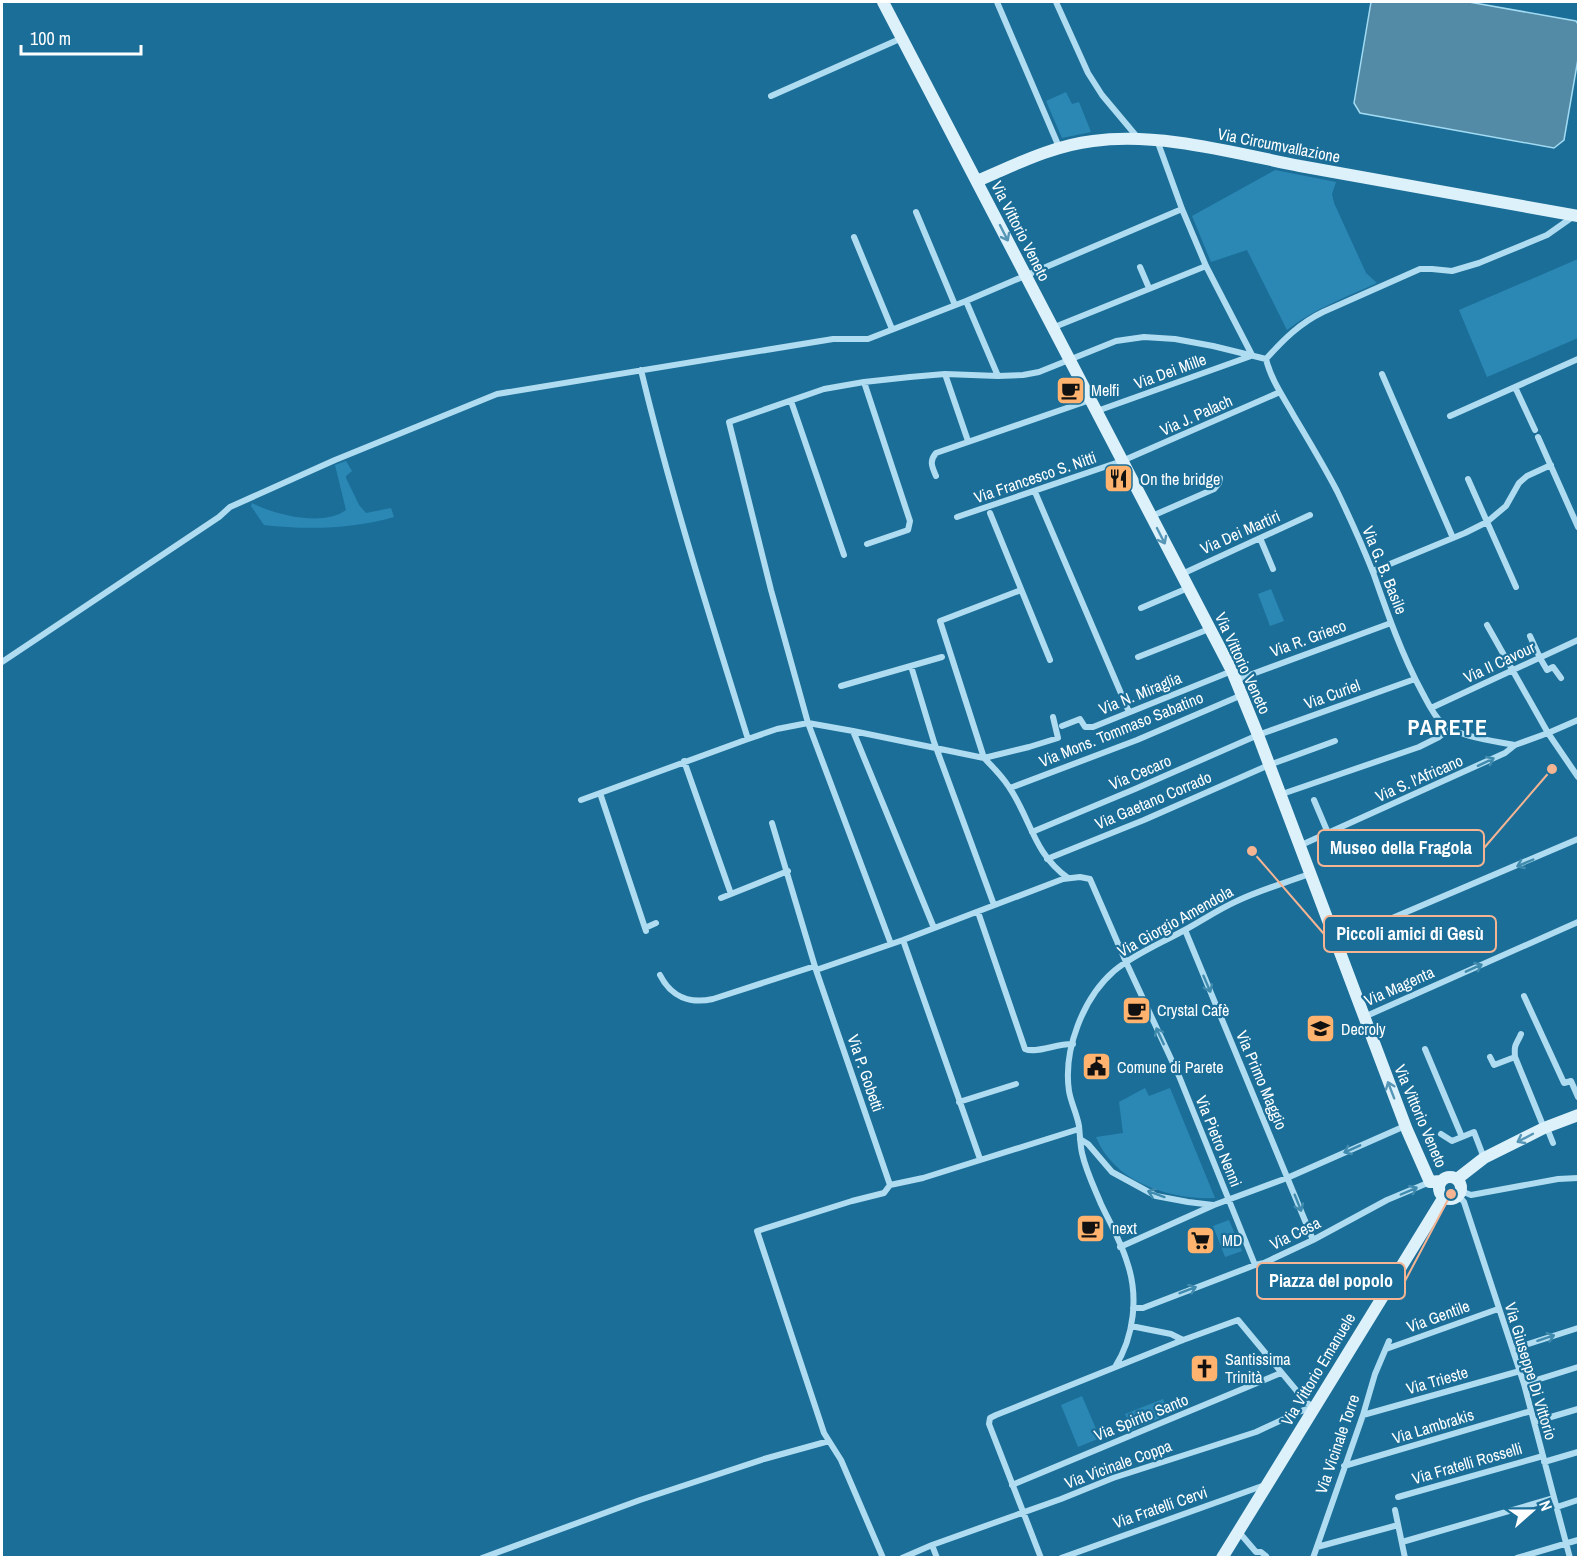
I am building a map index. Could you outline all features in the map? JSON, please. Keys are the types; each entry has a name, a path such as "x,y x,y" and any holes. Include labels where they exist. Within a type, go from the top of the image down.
{"street":[{"name":"Via Vittorio Veneto","path":"883,2 1234,676 1281,794 1405,1126 1444,1197"},
{"path":"997,2 1059,147"},
{"path":"1056,2 1088,73 1107,102 1138,138"},
{"path":"771,96 903,37"},
{"name":"Via Circumvallazione","path":"977,181 1047,150 1095,140 1138,138 1206,148 1576,216"},
{"path":"1157,140 1206,266 1252,356"},
{"path":"2,662 219,517 230,507 335,460 497,394 833,339 868,339 966,301 1182,209"},
{"path":"916,212 955,305"},
{"path":"891,944 808,723 771,590 729,422 824,389 910,376 1023,375 1039,372 1116,341 1144,337 1175,339 1266,359 1308,319 1323,312 1420,269 1452,271 1479,263 1547,235 1576,216"},
{"path":"854,237 892,329"},
{"path":"1052,328 1206,266"},
{"path":"1140,267 1149,288"},
{"path":"966,301 998,376"},
{"name":"Via Dei Mille","path":"936,476 931,464 936,453 968,441 1094,406 1252,356"},
{"name":"Via G. B. Basile","path":"1266,359 1280,392 1338,493 1415,679 1431,708 1449,729"},
{"path":"1450,416 1578,359"},
{"path":"641,370 659,445 748,739"},
{"path":"945,374 968,441"},
{"path":"1382,374 1454,538"},
{"path":"864,382 910,521 908,530 867,544"},
{"path":"1515,387 1535,430"},
{"name":"Via J. Palach","path":"1122,461 1280,392"},
{"path":"791,401 844,555"},
{"path":"1538,437 1578,527"},
{"name":"Via Francesco S. Nitti","path":"957,518 1122,461"},
{"path":"1372,571 1487,522 1509,502 1519,483 1527,476 1551,465"},
{"path":"1151,516 1214,489 1220,478"},
{"path":"1468,479 1516,587"},
{"path":"1035,492 1129,712"},
{"path":"990,513 1050,660"},
{"name":"Via Dei Martiri","path":"1181,574 1310,515"},
{"path":"1260,538 1273,569"},
{"path":"1141,608 1188,588"},
{"path":"660,975 677,995 699,1002 713,999 903,940 1068,878 1047,859 1010,788 984,758 940,621 1021,590"},
{"name":"Via R. Grieco","path":"1234,676 1391,623"},
{"path":"1487,625 1548,734 1578,777"},
{"path":"1137,657 1209,629"},
{"path":"1530,636 1547,670 1553,667 1561,678"},
{"name":"Via II Cavour","path":"1431,708 1578,640"},
{"path":"841,686 942,657"},
{"path":"911,666 936,747 994,905"},
{"name":"Via N. Miraglia","path":"1062,726 1080,719 1084,727 1093,727 1129,712 1234,676"},
{"name":"Via Curiel","path":"1258,735 1415,679"},
{"name":"Via Mons. Tommaso Sabatino","path":"1010,788 1137,740 1242,695"},
{"path":"581,800 777,729 808,723 984,758 1058,738 1053,717"},
{"name":"Via S. l'Africano","path":"1299,846 1505,753 1515,745 1548,734 1578,720"},
{"path":"1281,794 1419,747 1449,729 1477,738 1515,745"},
{"path":"854,731 934,928"},
{"name":"Via Cecaro","path":"1032,832 1258,735"},
{"name":"Via Gaetano Corrado","path":"1047,859 1144,820 1269,765 1335,741"},
{"path":"684,761 731,894"},
{"path":"600,793 645,929 656,923"},
{"path":"1314,800 1328,833"},
{"name":"Via P. Gobetti","path":"772,823 816,968 890,1185"},
{"path":"1336,943 1578,839"},
{"path":"721,898 788,871"},
{"name":"Via Giorgio Amendola","path":"1115,1367 1128,1339 1134,1318 1130,1272 1087,1172 1081,1151 1079,1129 1069,1090 1069,1059 1079,1021 1091,999 1113,972 1126,962 1239,900 1309,874"},
{"name":"Via Pietro Nenni","path":"1068,878 1090,879 1179,1076 1255,1265"},
{"path":"978,912 1025,1049 1029,1052 1059,1044 1073,1044"},
{"name":"Via Magenta","path":"1363,1017 1578,922"},
{"name":"Via Primo Maggio","path":"1185,930 1313,1240"},
{"path":"903,940 980,1159"},
{"path":"1524,996 1564,1083 1571,1081 1578,1097"},
{"path":"1521,1034 1514,1047 1515,1057 1553,1143"},
{"path":"1425,1049 1462,1137"},
{"path":"1490,1057 1494,1065 1515,1057"},
{"path":"959,1102 1016,1084"},
{"path":"1444,1197 1453,1199 1484,1158 1545,1127 1578,1115"},
{"path":"1120,1247 1214,1205 1287,1178 1405,1126"},
{"path":"883,1557 841,1460 824,1433 758,1231 884,1193 890,1185 923,1178 1079,1129"},
{"path":"1441,1134 1452,1141 1474,1132 1484,1158"},
{"path":"1080,1139 1088,1144 1112,1172 1156,1196 1214,1205"},
{"path":"1435,1182 1449,1176 1459,1189 1471,1195 1558,1179 1578,1178"},
{"name":"Via Cesa","path":"1133,1308 1143,1308 1264,1263 1313,1240 1387,1200 1435,1182"},
{"name":"Via Giuseppe Di Vittorio","path":"1459,1189 1524,1384 1570,1557"},
{"name":"Via Vittorio Emanuele","path":"1222,1557 1444,1197"},
{"name":"Via Gentile","path":"1386,1349 1498,1309"},
{"path":"1041,1557 988,1424 990,1418 1238,1320 1306,1402 1314,1408"},
{"path":"1131,1326 1171,1334 1183,1340"},
{"path":"1513,1349 1578,1328"},
{"name":"Via Vicinale Torre","path":"1313,1557 1375,1374 1389,1341"},
{"path":"1524,1384 1578,1367"},
{"name":"Via Trieste","path":"1362,1415 1520,1371"},
{"name":"Via Spirito Santo","path":"1012,1485 1281,1373"},
{"name":"Via Vicinale Coppa","path":"902,1557 1124,1475 1256,1432 1301,1411 1314,1408"},
{"path":"1534,1422 1578,1409"},
{"name":"Via Lambrakis","path":"1344,1466 1531,1411"},
{"path":"482,1557 640,1500 764,1459 829,1441"},
{"name":"Via Fratelli Rosselli","path":"1398,1497 1578,1452"},
{"name":"Via Fratelli Cervi","path":"1062,1557 1268,1484"},
{"path":"1402,1542 1554,1498"},
{"path":"1557,1507 1578,1500"},
{"path":"1395,1510 1405,1557"},
{"path":"1317,1547 1398,1525"},
{"path":"1238,1531 1256,1552 1261,1552 1266,1556"},
{"path":"1517,1557 1578,1540"},
{"path":"932,1545 937,1557"}],"shaded area":[{"path":"1371,2 1469,2 1576,21 1578,24 1578,59 1564,140 1554,148 1360,113 1354,103"},
{"path":"1066,92 1072,104 1079,102 1091,132 1062,138 1046,101"},
{"path":"1275,170 1336,182 1332,194 1334,203 1366,273 1377,283 1319,310 1287,330 1247,250 1211,262 1192,216"},
{"path":"1578,259 1578,338 1487,377 1459,310"},
{"path":"346,461 352,471 346,478 359,505 366,513 391,508 394,517 346,526 280,527 264,525 251,506 252,503 273,512 299,517 325,518 337,515 346,510 335,465"},
{"path":"1271,589 1284,621 1270,626 1258,594"},
{"path":"1145,1088 1149,1096 1170,1088 1215,1198 1180,1196 1145,1185 1129,1177 1104,1153 1096,1137 1123,1133 1119,1102"},
{"path":"1229,1220 1242,1251 1225,1257 1213,1226"},
{"path":"1082,1396 1100,1438 1078,1447 1061,1405"},
{"path":"1163,1399 1169,1414 1132,1430 1125,1414"}],"place":[{"name":"Melfi","path":"1070,390"},
{"name":"On the bridge","path":"1119,479"},
{"name":"Museo della Fragola","path":"1552,769"},
{"name":"Piccoli amici di Gesù","path":"1252,851"},
{"name":"Crystal Cafè","path":"1136,1010"},
{"name":"Decroly","path":"1320,1029"},
{"name":"Comune di Parete","path":"1096,1067"},
{"name":"Piazza del popolo","path":"1451,1194"},
{"name":"next","path":"1091,1228"},
{"name":"MD","path":"1201,1240"},
{"name":"Santissima Trinità","path":"1204,1368"}],"district":[{"name":"PARETE","path":"1448,727"}]}
